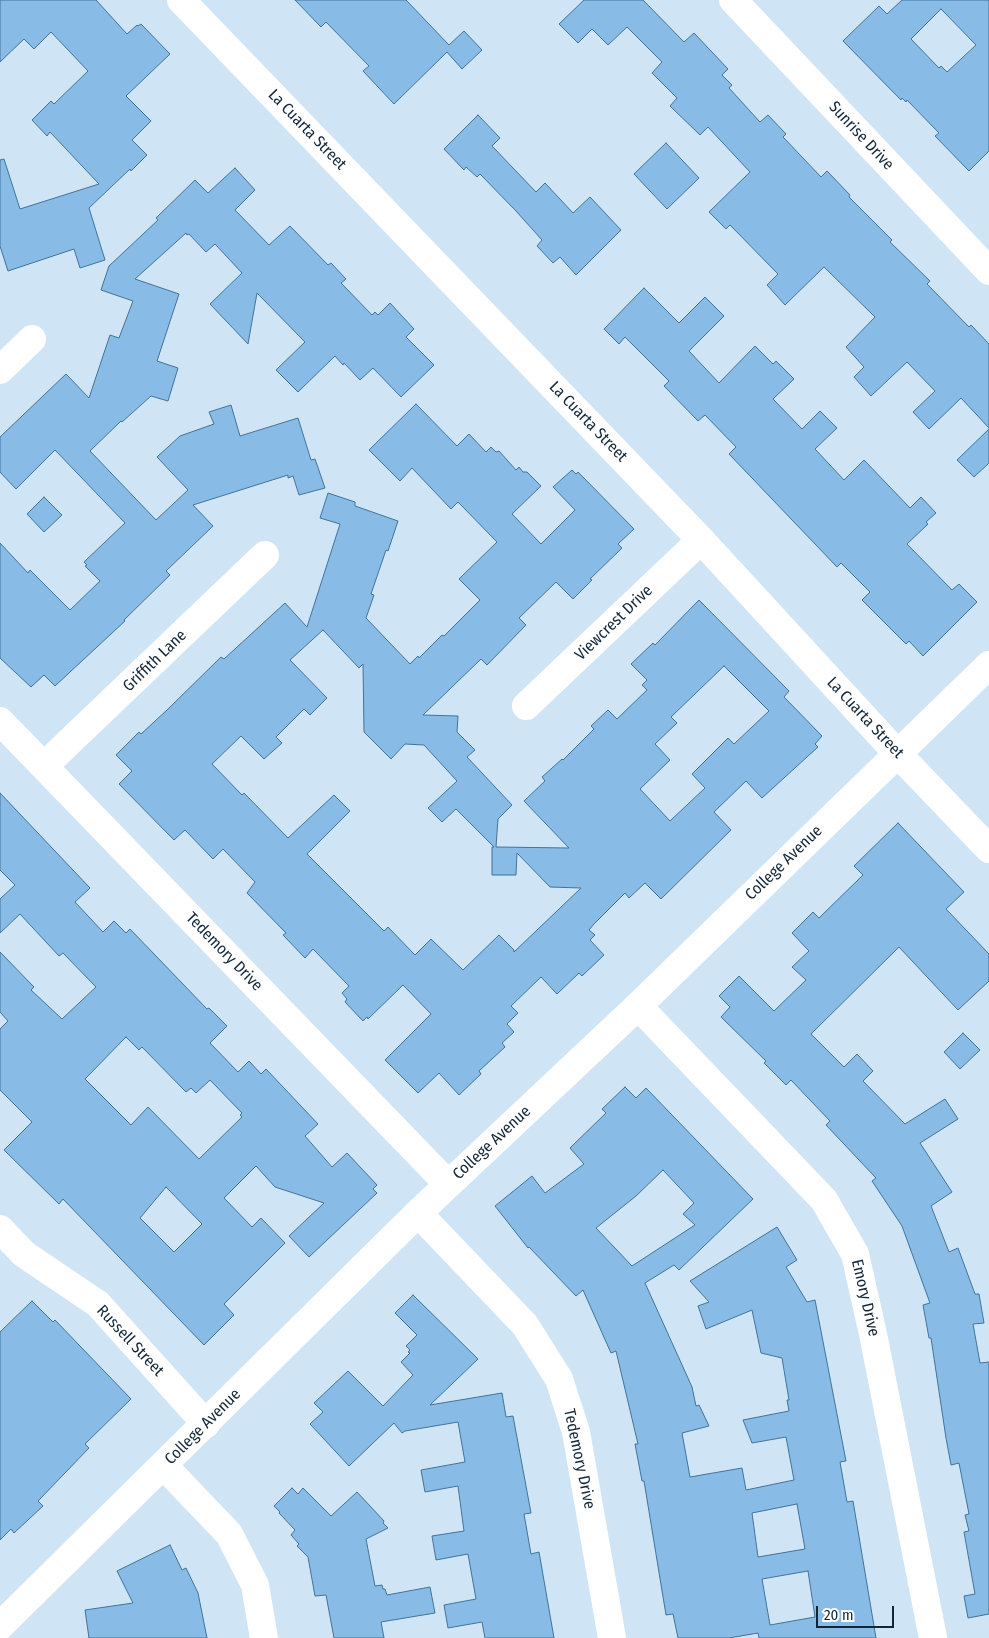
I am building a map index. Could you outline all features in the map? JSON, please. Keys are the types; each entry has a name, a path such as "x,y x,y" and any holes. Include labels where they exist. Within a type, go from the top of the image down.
{"street":[{"name":"La Cuarta Street","path":"181,0 701,540 897,753 989,849"},
{"name":"Sunrise Drive","path":"733,0 989,272"},
{"path":"0,370 32,339"},
{"name":"Viewcrest Drive","path":"526,706 701,540"},
{"name":"Griffith Lane","path":"44,766 265,554"},
{"name":"College Avenue","path":"0,1626 418,1213 638,1006 989,665"},
{"name":"Tedemory Drive","path":"0,720 448,1184"},
{"name":"Emory Drive","path":"638,1006 824,1200 856,1254 933,1638"},
{"name":"Tedemory Drive","path":"418,1213 525,1325 559,1379 576,1432 612,1638"},
{"name":"Russell Street","path":"0,1229 24,1254 98,1304 206,1424"},
{"path":"164,1466 229,1534 254,1584 264,1638"}],"building":[{"path":"0,0 96,0 127,34 137,25 141,24 170,54 126,96 151,121 132,140 147,155 89,208 105,260 80,268 74,249 8,271 0,246 0,160 4,159 20,209 99,184 50,132 47,136 32,120 51,101 54,104 88,71 51,32 34,49 24,39 0,62"},
{"path":"295,0 406,0 449,45 464,31 482,50 462,69 447,52 394,104 363,71 369,66 326,22 321,27"},
{"path":"584,0 643,0 684,42 694,33 728,69 722,75 732,85 729,88 760,122 768,115 786,134 783,137 821,177 827,171 850,195 849,197 892,240 890,242 930,281 927,284 969,327 971,325 989,344 989,428 961,398 929,429 913,412 935,391 907,362 871,396 854,377 864,367 846,347 875,317 824,267 785,305 767,285 778,274 730,225 726,229 709,212 750,172 708,127 700,135 670,106 677,98 652,73 662,62 627,27 608,45 592,29 578,43 559,24"},
{"path":"902,0 989,0 989,151 969,171 935,136 939,133 907,100 906,102 902,98 901,100 843,41 879,6 887,14","holes":["941,9 976,45 947,72 941,66 939,68 911,39"]},
{"path":"478,115 500,138 492,146 536,192 545,183 573,213 590,197 621,230 576,275 560,257 553,263 537,246 542,240 516,211 480,174 477,177 466,167 464,170 444,149"},
{"path":"666,143 699,178 667,209 634,174"},
{"path":"235,168 255,190 235,210 269,245 290,226 328,265 331,263 346,279 341,283 372,315 375,312 378,315 390,303 414,329 406,337 434,365 401,397 373,368 360,380 335,356 298,392 276,370 305,342 257,293 248,344 210,304 242,273 215,244 206,252 186,233 135,279 179,294 157,361 178,368 168,401 151,396 121,421 90,451 156,520 188,490 157,457 180,436 214,424 209,412 231,405 240,436 298,418 311,460 315,459 325,488 299,495 293,476 288,478 288,475 193,505 213,526 166,571 170,575 125,621 55,686 44,675 31,687 0,658 0,543 28,573 30,570 70,610 100,581 85,566 87,565 84,562 125,523 55,450 16,489 0,472 0,437 66,374 89,398 110,335 119,338 133,301 101,290 109,266 158,220 156,218 195,180 208,193"},
{"path":"644,288 679,323 705,297 724,316 689,351 719,383 755,346 773,364 776,361 794,379 773,399 802,429 820,411 837,428 815,449 844,480 864,460 910,508 921,497 936,513 926,522 928,524 907,544 952,590 959,584 977,602 923,656 909,641 906,644 862,600 870,592 841,563 837,567 729,454 736,447 705,415 698,421 664,386 669,381 625,337 619,344 604,329"},
{"path":"416,404 457,446 469,434 486,452 491,447 496,452 499,451 516,470 519,467 523,472 527,472 541,486 512,514 541,544 575,510 553,487 572,470 576,474 578,472 634,529 618,544 622,548 590,579 592,580 573,599 556,582 519,618 526,625 487,665 481,659 423,715 458,716 457,732 475,750 467,757 512,805 498,819 496,847 569,848 524,801 545,781 542,777 563,760 594,729 591,726 608,710 617,719 647,690 642,685 647,680 631,664 653,643 655,645 699,600 789,691 784,697 822,736 815,744 818,747 762,798 746,781 714,812 731,830 661,899 645,883 629,898 625,893 589,930 595,935 590,940 604,955 582,976 579,973 557,994 541,977 511,1006 518,1013 507,1024 514,1032 502,1043 505,1047 479,1071 481,1074 459,1095 439,1073 418,1093 385,1060 431,1014 403,985 368,1019 367,1017 363,1021 345,1002 347,999 342,993 349,986 313,949 305,958 283,935 286,933 247,893 255,882 223,849 213,859 185,830 174,840 119,784 132,771 116,755 139,732 141,734 167,710 221,657 224,659 285,603 307,627 340,524 320,518 328,493 355,502 355,506 398,521 371,594 374,595 366,618 410,664 418,656 419,658 442,635 444,636 480,600 459,579 497,542 458,502 451,509 412,468 400,481 369,450","holes":["323,630 359,668 363,664 364,732 391,759 405,744 424,745 457,781 428,808 442,822 456,809 494,847 492,847 492,875 516,875 517,853 550,887 581,888 514,952 499,935 463,970 431,939 415,955 388,927 384,931 307,854 350,811 334,795 288,838 244,793 242,795 212,764 241,736 264,759 282,743 276,737 304,709 310,715 327,698 290,660","724,666 769,711 734,744 728,738 692,774 705,788 670,821 640,789 670,760 655,744 677,723 671,717"]},
{"path":"989,429 989,463 974,477 957,460"},
{"path":"44,497 62,515 44,532 27,514"},
{"path":"0,793 90,888 75,902 103,932 114,921 126,933 130,929 207,1009 209,1008 227,1026 210,1043 238,1072 249,1061 261,1074 266,1069 318,1124 305,1136 332,1167 347,1153 377,1185 373,1189 377,1193 309,1257 289,1236 324,1203 275,1187 256,1166 224,1198 252,1227 261,1218 285,1243 224,1304 234,1315 204,1345 63,1199 59,1204 4,1150 32,1122 0,1090 0,1029 8,1021 0,1012 0,952 34,987 31,990 62,1019 96,987 63,953 59,956 20,914 0,933 0,899 15,885 0,870","holes":["126,1037 139,1050 142,1047 186,1092 191,1088 196,1093 210,1080 242,1113 240,1115 242,1117 199,1159 148,1107 131,1125 85,1079","166,1187 202,1224 174,1252 140,1218"]},
{"path":"898,823 964,892 946,909 989,954 989,981 958,1010 899,947 811,1034 844,1067 857,1054 873,1071 863,1081 905,1124 945,1099 958,1119 920,1143 952,1192 931,1206 949,1252 958,1248 975,1294 979,1294 984,1323 973,1324 980,1363 989,1362 989,1614 968,1618 964,1596 975,1594 964,1532 969,1531 965,1515 969,1514 959,1463 951,1465 946,1438 931,1338 929,1338 923,1305 930,1303 902,1226 872,1181 876,1178 826,1125 830,1121 791,1080 786,1085 764,1063 766,1061 721,1017 730,1007 719,996 739,976 774,1011 806,980 792,967 809,951 792,933 813,912 819,918 863,875 854,866"},
{"path":"963,1033 980,1050 960,1069 944,1052"},
{"path":"625,1087 636,1098 646,1088 753,1199 679,1270 674,1265 645,1283 692,1387 696,1406 699,1405 709,1426 682,1433 690,1477 742,1468 746,1490 794,1480 786,1437 752,1443 743,1420 789,1411 782,1358 761,1353 752,1310 706,1329 698,1306 709,1302 690,1281 777,1227 797,1260 786,1267 807,1302 815,1300 846,1461 840,1462 847,1502 853,1501 876,1638 759,1638 758,1633 729,1638 678,1638 673,1614 666,1615 644,1481 642,1481 635,1444 638,1444 616,1351 611,1353 583,1290 576,1296 528,1248 495,1206 532,1176 545,1193 584,1164 570,1148 606,1113 602,1109","holes":["663,1170 694,1203 683,1214 695,1225 632,1266 596,1228 636,1196","797,1504 805,1549 758,1557 752,1513","808,1571 815,1617 770,1625 762,1579"]},
{"path":"413,1295 478,1359 430,1405 502,1393 506,1417 513,1416 531,1513 524,1514 531,1554 539,1552 554,1638 485,1638 482,1622 448,1628 444,1605 476,1599 468,1554 436,1560 432,1536 464,1531 458,1486 425,1492 421,1470 465,1462 458,1422 402,1433 394,1423 349,1466 310,1424 323,1412 314,1403 348,1371 383,1406 413,1375 401,1362 410,1353 406,1346 417,1335 395,1313"},
{"path":"32,1301 53,1322 55,1320 131,1399 85,1444 89,1448 38,1501 43,1506 14,1533 11,1529 0,1540 0,1332"},
{"path":"292,1488 298,1494 303,1488 331,1516 357,1492 384,1521 383,1523 388,1528 366,1539 375,1586 382,1585 387,1595 430,1587 435,1613 381,1622 384,1638 334,1638 326,1595 315,1596 308,1557 297,1546 299,1544 291,1535 295,1530 274,1506"},
{"path":"170,1545 182,1570 186,1568 198,1593 207,1638 89,1638 85,1610 133,1603 117,1571"}]}
